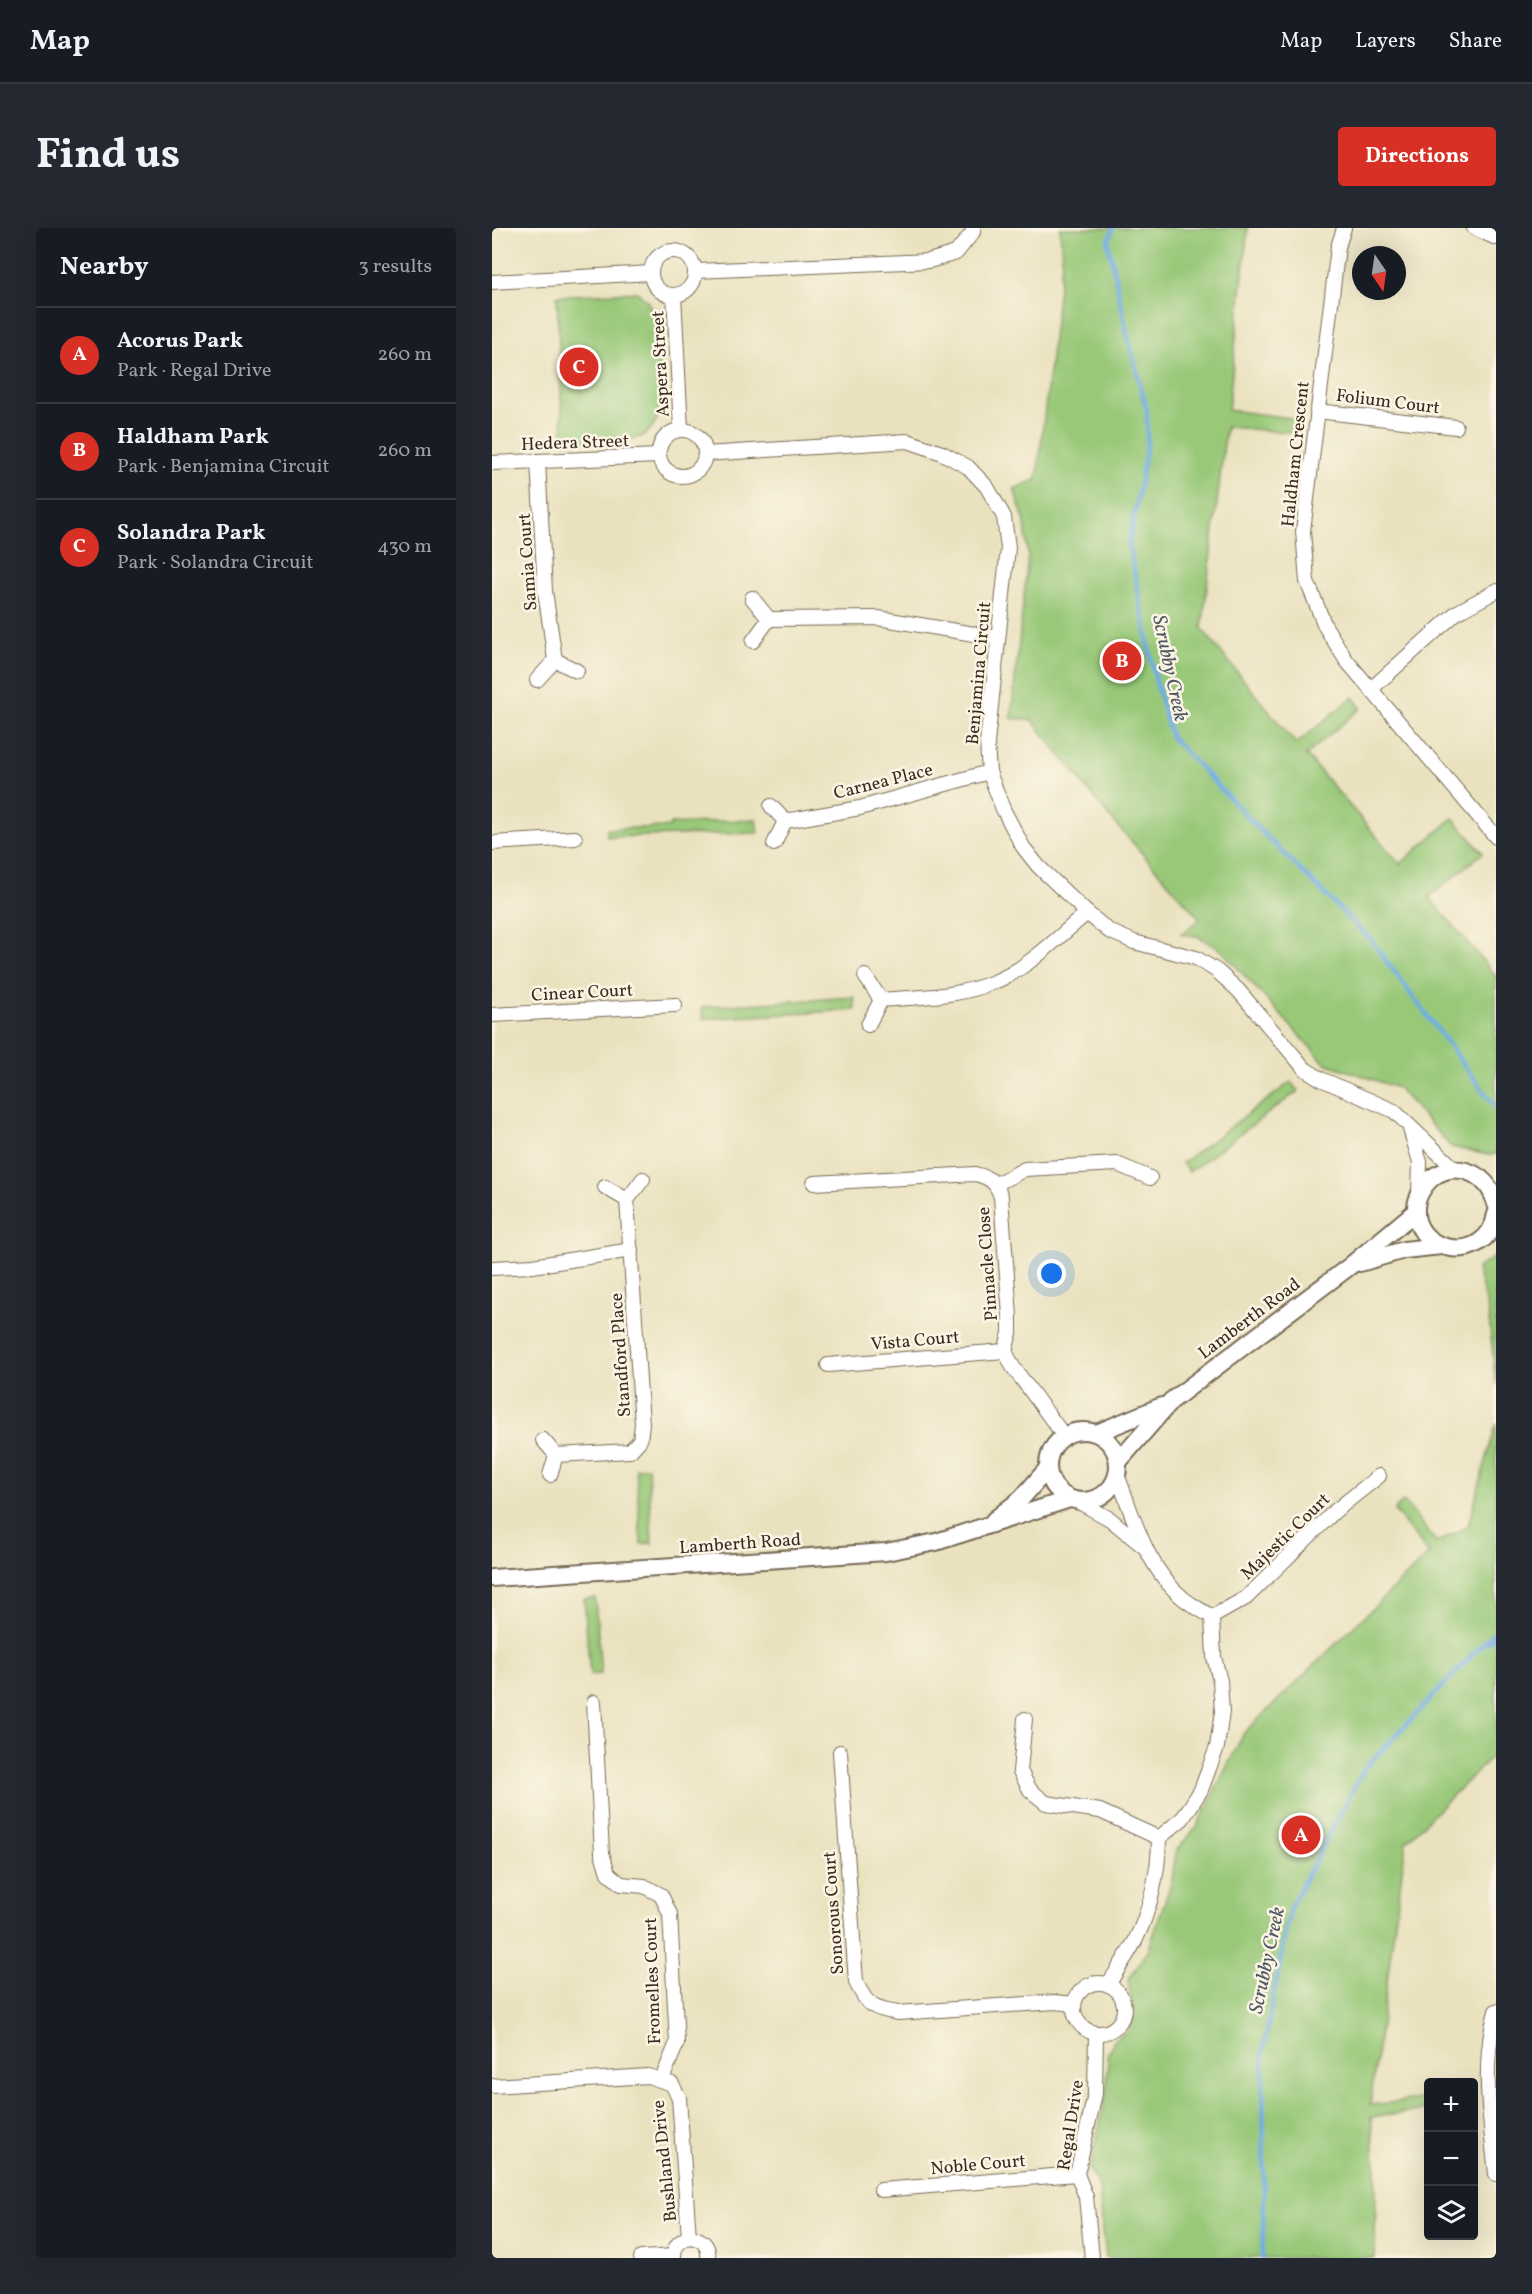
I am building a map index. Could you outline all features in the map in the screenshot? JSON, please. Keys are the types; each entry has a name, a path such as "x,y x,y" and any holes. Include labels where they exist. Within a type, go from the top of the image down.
{"street":[{"path":"695,272 928,261 956,253 973,232 973,228"},
{"name":"Haldham Crescent","path":"1344,228 1338,247 1303,531 1307,580 1325,626 1346,660 1495,834"},
{"path":"1474,228 1496,238"},
{"path":"668,252 683,254 693,265 695,272 692,285 687,290 674,295 667,295 655,287 651,273 656,260 668,252"},
{"path":"492,282 651,273"},
{"name":"Aspera Street","path":"674,295 681,430"},
{"name":"Folium Court","path":"1317,411 1456,427"},
{"path":"681,430 696,434 705,446 705,454 701,467 696,472 676,476 664,469 659,456 662,441 667,435 681,430"},
{"name":"Benjamina Circuit","path":"705,454 908,441 942,453 968,467 987,487 1004,517 1008,548 987,742 989,772 1003,809 1023,847 1038,866 1087,914 1109,930 1134,942 1196,958 1217,971 1238,990 1305,1069 1321,1079 1394,1111 1462,1170"},
{"name":"Hedera Street","path":"492,463 659,456"},
{"name":"Samia Court","path":"538,462 545,591 555,660"},
{"path":"1371,689 1456,614 1496,591"},
{"path":"752,598 769,619"},
{"path":"769,619 878,618 999,638"},
{"path":"753,641 769,619"},
{"path":"537,680 555,660 577,671"},
{"name":"Carnea Place","path":"785,821 860,808 989,772"},
{"path":"771,806 785,821 774,844"},
{"path":"492,843 575,838"},
{"path":"881,1000 959,993 994,982 1021,968 1087,914"},
{"path":"865,976 881,1000"},
{"path":"868,1025 881,1000"},
{"name":"Cinear Court","path":"492,1015 675,1005"},
{"path":"1410,1127 1420,1162 1418,1203 1423,1232 1441,1246"},
{"path":"996,1184 1025,1169 1118,1164 1150,1178"},
{"path":"1462,1170 1496,1174"},
{"path":"1462,1170 1480,1177 1488,1185 1496,1204"},
{"name":"Lamberth Road","path":"987,1526 1022,1498 1047,1469 1052,1450 1064,1436 1086,1431 1097,1433 1171,1401 1350,1266 1418,1203 1425,1185 1433,1177 1444,1172 1462,1170"},
{"name":"Pinnacle Close","path":"814,1183 975,1174 989,1178 996,1184 1001,1197 1010,1316 1010,1333 1005,1351"},
{"path":"605,1187 627,1200 643,1179"},
{"name":"Standford Place","path":"556,1455 630,1451 640,1440 642,1424 627,1200"},
{"name":"Lamberth Road","path":"1350,1266 1404,1250 1441,1246 1452,1249 1475,1245 1485,1238 1494,1222"},
{"path":"492,1268 533,1266 631,1250"},
{"path":"1005,1351 1013,1367 1064,1436"},
{"name":"Vista Court","path":"828,1365 1005,1351"},
{"name":"Lamberth Road","path":"492,1578 886,1552 936,1542 1074,1501 1092,1501 1103,1496 1112,1488 1118,1469 1171,1401"},
{"path":"1097,1433 1111,1445 1143,1546 1166,1579 1184,1598 1212,1617 1214,1657 1220,1681 1222,1712 1217,1747 1201,1790 1183,1818 1160,1838 1154,1889 1136,1940 1108,1984"},
{"path":"543,1440 556,1455 550,1475"},
{"path":"1047,1469 1054,1487 1074,1501 1110,1520 1143,1546"},
{"name":"Majestic Court","path":"1212,1617 1246,1598 1335,1511 1380,1476"},
{"name":"Fromelles Court","path":"594,1702 602,1853 608,1873 621,1884 644,1886 661,1895 670,1914 676,2043 662,2079"},
{"path":"1025,1719 1020,1771 1030,1790 1047,1803 1100,1811 1160,1838"},
{"name":"Sonorous Court","path":"840,1752 856,1982 864,2000 879,2010 898,2013 1055,2002 1074,2004"},
{"path":"1101,1983 1108,1984 1120,1995 1124,2010 1122,2018 1111,2029 1096,2033 1081,2026 1074,2012 1074,2004 1076,1996 1086,1986 1101,1983"},
{"path":"1496,2011 1487,2064 1492,2102 1496,2174"},
{"name":"Regal Drive","path":"1092,2258 1086,2197 1077,2174 1095,2094 1096,2033"},
{"name":"Bushland Drive","path":"492,2086 648,2076 672,2084 679,2098 689,2237"},
{"name":"Noble Court","path":"881,2190 1077,2174"},
{"name":"Bushland Drive","path":"674,2257 678,2243 689,2237 703,2241 707,2247 708,2258"},
{"path":"641,2258 674,2257"}],"green space":[{"path":"1060,228 1248,228 1228,410 1299,419 1297,433 1226,427 1202,629 1296,744 1353,697 1361,708 1306,755 1400,864 1453,818 1483,853 1429,897 1496,976 1496,1154 1489,1155 1451,1147 1398,1088 1325,1063 1220,949 1197,936 1181,934 1200,919 1109,816 1032,720 1011,718 1028,557 1025,522 1014,489 1037,479 1062,260"},
{"path":"637,292 648,302 657,322 661,407 656,420 648,432 634,439 563,442 557,296"},
{"path":"756,819 758,833 607,837 607,829 670,827 670,824"},
{"path":"854,997 855,1010 703,1019 702,1007"},
{"path":"1291,1082 1298,1091 1189,1172 1182,1163"},
{"path":"1496,1256 1496,1385 1488,1310 1477,1268"},
{"path":"1496,1424 1496,1752 1406,1842 1370,2105 1424,2098 1424,2110 1371,2117 1376,2171 1375,2258 1106,2258 1099,2188 1090,2170 1107,2088 1108,2053 1115,2039 1128,2030 1134,2019 1128,1980 1149,1949 1172,1880 1176,1851 1196,1828 1244,1733 1429,1554 1394,1510 1404,1501 1437,1543 1468,1526"},
{"path":"648,1467 652,1543 641,1544 636,1468"},
{"path":"595,1598 601,1674 590,1675 584,1599"}],"waterway":[{"name":"Scrubby Creek","path":"1113,228 1108,243 1129,342 1147,411 1147,444 1129,545 1156,682 1171,737 1265,835 1370,939 1496,1108"},
{"name":"Scrubby Creek","path":"1262,2258 1263,2052 1290,1908 1364,1769 1496,1630"},
{"name":"Scrubby Creek","path":"1485,1643 1496,1637"}],"place":[{"name":"Solandra Park","path":"579,367"},
{"name":"Haldham Park","path":"1122,661"},
{"name":"Acorus Park","path":"1301,1835"}]}
